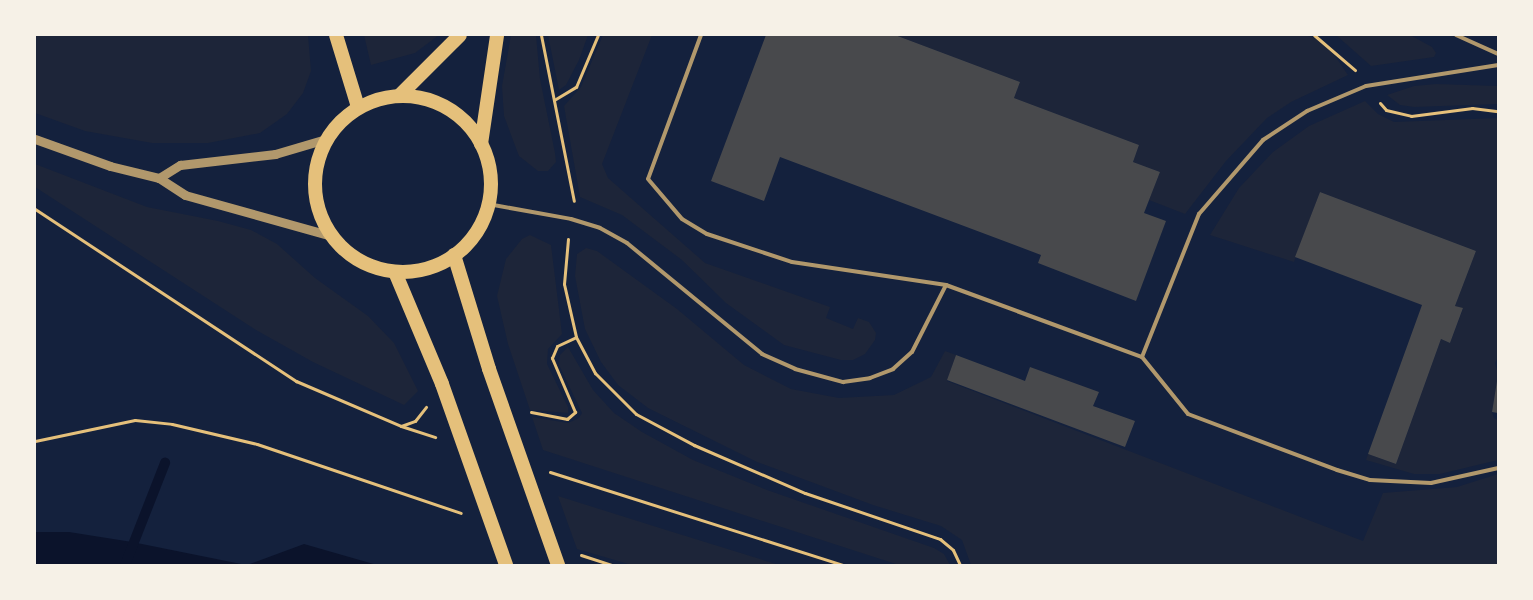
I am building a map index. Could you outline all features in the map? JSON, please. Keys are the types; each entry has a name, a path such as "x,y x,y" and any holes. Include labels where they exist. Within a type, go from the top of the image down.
{"highway":[{"path":"336,35 358,107"},
{"path":"399,96 460,35"},
{"path":"481,144 456,114 420,97 399,96 358,107 340,121 326,139 318,160 314,182 317,205 332,236 356,259 375,268 395,272 436,266 454,255 470,241 488,204 491,183 481,144 489,70 497,35"},
{"path":"454,255 489,369 558,565"},
{"path":"395,272 442,384 506,565"}],"street":[{"path":"35,139 110,166 159,178 184,195 332,236"},
{"path":"159,178 180,165 275,154 326,139"}],"lane":[{"path":"701,35 648,180 665,202 682,219 707,234 792,262 946,285 1142,357 1188,414 1336,470 1370,480 1431,483 1498,468"},
{"path":"1456,35 1498,54"},
{"path":"1142,357 1200,214 1264,140 1307,111 1366,86 1498,65"},
{"path":"488,204 571,219 600,228 627,243 762,354 794,369 843,382 870,378 893,369 912,352 946,285"}],"path":[{"path":"541,35 574,195 564,284 568,312 583,353 614,395 657,426 738,465 805,493 940,539 953,550 960,565"},
{"path":"554,100 576,87 598,35"},
{"path":"35,441 135,420 172,424 276,450 464,514"},
{"path":"577,554 611,565"}],"shaded area":[{"path":"35,35 308,35 311,71 303,93 287,114 260,133 208,143 152,143 85,131 35,113"},
{"path":"364,35 439,35 415,53 371,65"},
{"path":"511,35 536,35 540,79 556,162 548,171 538,171 519,156 504,116 502,86"},
{"path":"548,35 588,35 579,60 566,85 559,90"},
{"path":"603,35 652,35 602,164 608,178 705,263 830,307 826,318 853,329 858,318 869,322 876,333 875,340 865,354 853,360 841,360 784,345 726,303 682,260 622,215 580,197 564,106 581,87"},
{"path":"895,35 1305,35 1317,39 1333,53 1348,75 1291,102 1267,118 1226,161 1185,214 1149,200 1160,172 1133,162 1139,145 1014,98 1020,82"},
{"path":"1336,35 1410,35 1432,47 1436,53 1434,57 1371,66"},
{"path":"1436,84 1498,86 1498,104 1414,107 1400,105 1387,95 1414,86"},
{"path":"1365,101 1378,114 1394,122 1498,118 1498,357 1495,363 1498,374 1492,412 1494,418 1498,420 1498,460 1440,474 1414,474 1366,460 1368,454 1396,464 1441,339 1450,343 1463,309 1455,306 1476,251 1320,192 1294,262 1210,235 1239,188 1273,152 1309,126"},
{"path":"35,164 147,207 218,221 251,230 277,244 315,278 368,316 394,343 418,391 404,405 313,362 256,330 35,187"},
{"path":"530,235 551,245 562,334 548,349 547,364 568,407 568,413 530,410 508,344 497,296 506,259 522,239"},
{"path":"586,248 597,251 677,309 744,365 791,389 839,398 894,395 931,377 945,351 956,355 947,381 1363,541 1383,493 1457,487 1498,474 1498,565 971,565 962,540 941,526 873,505 757,462 648,408 618,385 601,362 585,329 575,276 577,254"},
{"path":"568,347 593,390 614,413 642,432 693,460 767,490 934,548 944,554 950,565 899,565 543,450 532,417 568,423 579,418 582,413 559,365 560,355"},
{"path":"558,496 779,565 632,565 577,549"},
{"path":"35,532 69,532 132,542 246,565 35,565"},
{"path":"304,544 377,565 247,565"}],"building":[{"path":"766,35 895,35 1020,82 1014,98 1139,145 1133,162 1160,172 1144,213 1166,221 1136,301 1038,263 1041,255 780,157 764,201 711,181"},
{"path":"1320,192 1476,251 1455,306 1463,308 1450,343 1441,339 1396,464 1368,454 1422,305 1295,257"},
{"path":"956,355 1025,381 1030,367 1099,392 1093,406 1135,421 1125,447 947,380"},
{"path":"1498,381 1498,413 1492,412"}],"waterway":[{"path":"125,565 165,463"}]}
